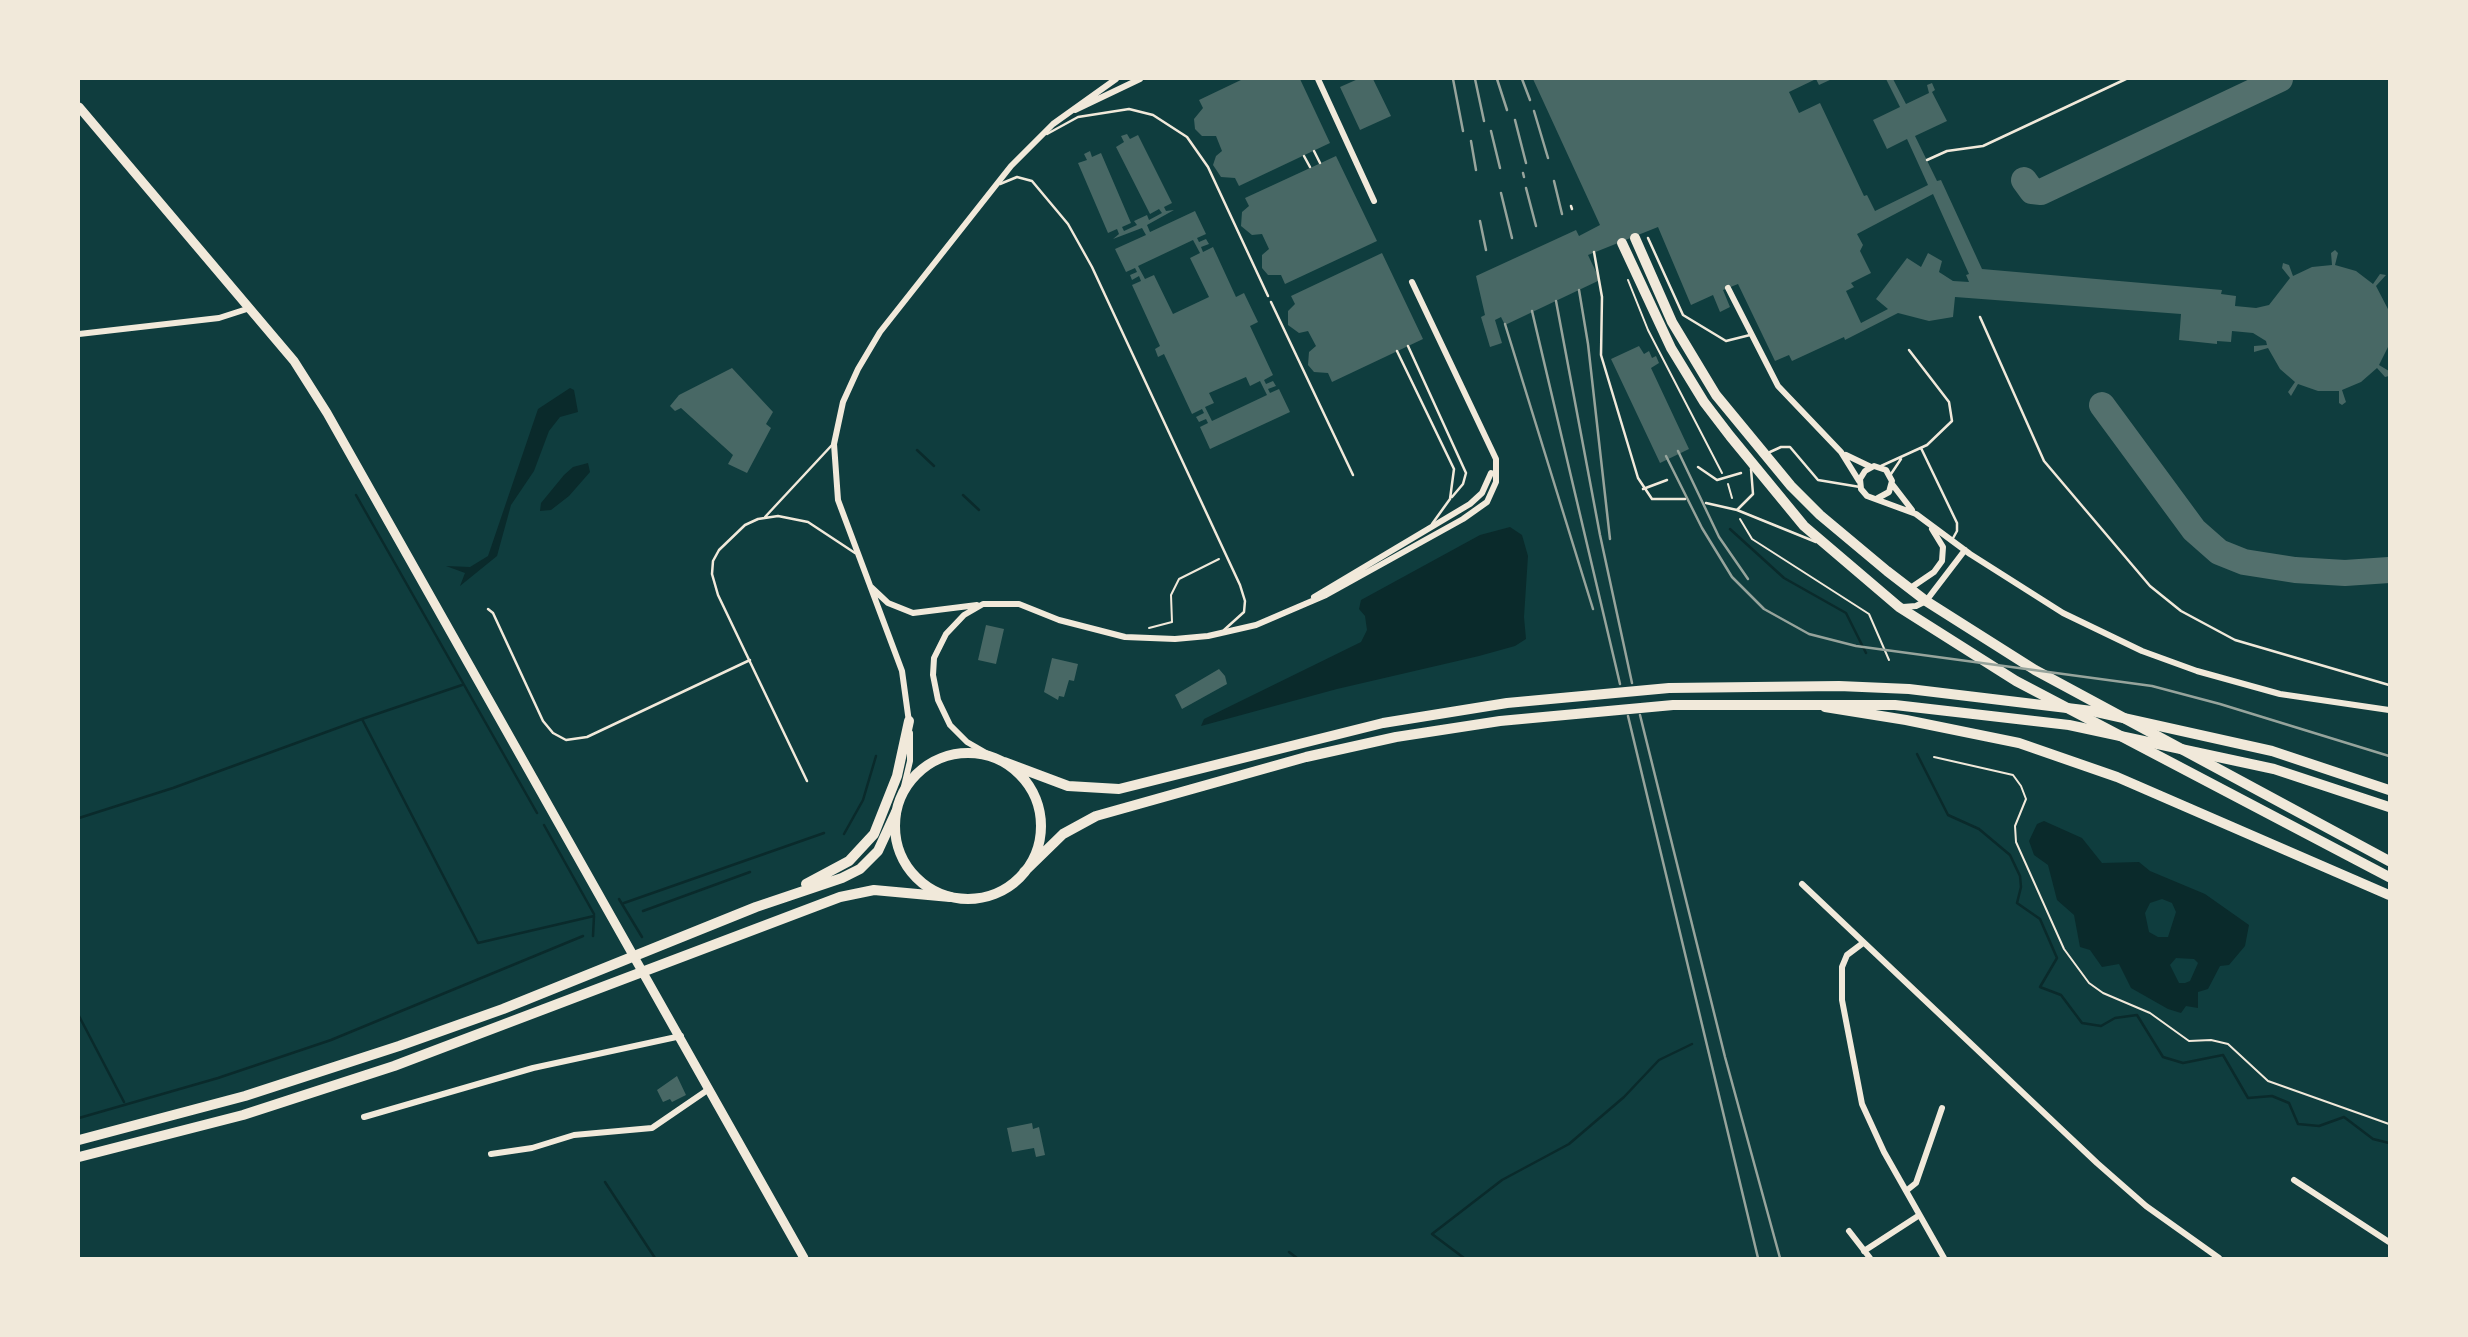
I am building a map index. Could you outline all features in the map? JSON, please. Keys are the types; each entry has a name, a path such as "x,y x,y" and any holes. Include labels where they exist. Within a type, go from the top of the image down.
{"highway":[{"path":"756,907 834,871 868,843 879,826 896,780 909,721"},
{"path":"79,1140 245,1096 399,1046 503,1009 756,907 838,880 860,869 881,846 896,811"},
{"path":"79,1157 243,1115 394,1066 850,894 891,891 950,897"}],"main road":[{"path":"79,107 293,361 327,413 804,1258"},
{"path":"1635,238 1676,329 1714,392 1740,427 1820,515 1909,589 2035,670 2389,861"},
{"path":"1622,243 1671,348 1704,402 1804,526 1899,607 2016,681 2389,877"},
{"path":"2389,790 2272,751 2163,726 2030,702 1839,686 1669,688 1507,703 1383,723 1119,789 1068,786 993,757 963,753 930,762 912,778 896,811 896,841 910,872 928,888 950,897 971,899 994,895 1010,886 1073,827 1104,813 1151,798 1396,737 1612,709 1804,702 1908,706 2068,725 2214,754 2332,787 2389,807"},
{"path":"1804,702 2019,743 2117,777 2389,895"},
{"path":"1004,762 1029,786 1040,815 1039,843 1024,872"}],"street":[{"path":"901,799 911,758 902,671 838,500 834,444 846,393 875,340 992,190 1036,141 1064,116 1115,79"},
{"path":"1064,116 1140,79"},
{"path":"1318,79 1374,201"},
{"path":"868,583 888,603 913,613 983,604 1019,604 1059,620 1125,638 1175,639 1217,634 1256,625 1298,608 1390,560 1471,515 1487,502 1496,482 1496,458 1412,282"},
{"path":"1728,288 1750,335 1781,390 1841,452 1867,496 1916,514"},
{"path":"79,334 219,318 250,308"},
{"path":"1841,452 1891,476 1892,484 1916,514 1965,550 2063,613 2161,659 2280,694 2389,710"},
{"path":"1860,486 1862,474 1876,467"},
{"path":"1298,608 1478,498 1491,473"},
{"path":"1878,498 1887,494 1892,484"},
{"path":"1909,589 1934,572 1943,559 1941,544 1925,521"},
{"path":"1899,607 1916,606 1926,601 1965,550"},
{"path":"983,604 964,615 946,634 934,658 934,679 939,702 950,724 967,742 993,757"},
{"path":"1802,884 2097,1163 2146,1206 2219,1258"},
{"path":"1863,943 1843,961 1842,1000 1862,1104 1918,1216 1944,1258"},
{"path":"365,1116 533,1068 681,1036"},
{"path":"491,1154 532,1147 574,1135 652,1128 709,1089"},
{"path":"1906,1191 1916,1183 1942,1108"},
{"path":"2294,1180 2388,1238"},
{"path":"1864,1251 1918,1216"},
{"path":"1849,1231 1870,1258"}],"lane":[{"path":"1927,160 1952,149 1986,145 2126,79"},
{"path":"1036,141 1078,117 1129,108 1153,115 1183,135 1196,146 1204,160 1268,296"},
{"path":"1314,151 1320,163"},
{"path":"1304,156 1310,167"},
{"path":"992,190 1017,177 1032,181 1069,224 1092,267 1240,585 1245,601 1243,615 1217,634"},
{"path":"1648,238 1678,307 1686,317 1726,341 1750,335"},
{"path":"1594,252 1602,297 1600,350 1624,439 1643,489 1656,500 1685,499"},
{"path":"1271,302 1353,475"},
{"path":"1980,317 2044,461 2150,586 2193,618 2235,640 2389,685"},
{"path":"1408,346 1466,473 1464,484 1428,527"},
{"path":"1876,467 1901,459 1949,427 1952,410 1941,391 1909,350"},
{"path":"1397,351 1452,466 1454,476 1450,499"},
{"path":"765,517 834,444"},
{"path":"1770,453 1781,447 1790,447 1821,481 1860,486"},
{"path":"1921,448 1957,523 1957,533 1952,540"},
{"path":"1891,476 1901,459"},
{"path":"1737,510 1751,498 1754,490 1749,460"},
{"path":"1698,467 1713,478 1726,480 1741,473"},
{"path":"1643,489 1667,480"},
{"path":"1706,503 1737,510 1832,549"},
{"path":"807,781 718,595 712,568 725,543 745,525 765,517 790,517 808,522 857,555"},
{"path":"488,608 493,613 543,721 551,732 566,740 587,737 750,660"}],"path":[{"path":"1627,278 1648,330 1726,480 1732,498"},
{"path":"1740,519 1752,539 1870,614 1889,660"},
{"path":"1149,632 1149,626 1172,622 1171,596 1176,582 1219,559 1220,555"},
{"path":"1934,757 2013,775 2021,786 2026,799 2015,826 2016,842 2064,948 2089,983 2103,993 2150,1013 2189,1041 2211,1040 2228,1044 2268,1081 2389,1124"}],"water":[{"path":"570,388 574,390 578,412 560,417 549,431 534,471 511,505 497,556 460,586 465,573 446,566 470,567 488,556 538,409"},
{"path":"588,463 590,472 569,496 551,510 540,511 541,503 564,475 573,467"},
{"path":"1510,527 1522,535 1528,556 1524,617 1526,639 1515,646 1479,656 1337,689 1201,726 1204,719 1361,642 1367,630 1365,616 1359,609 1361,600 1480,535"},
{"path":"2044,821 2082,838 2102,863 2139,862 2150,871 2205,894 2249,925 2245,946 2229,965 2220,966 2208,989 2198,992 2198,1008 2186,1006 2181,1013 2168,1009 2131,988 2119,964 2102,967 2090,950 2080,947 2074,915 2057,900 2048,865 2034,855 2029,841 2037,824","holes":["2162,899 2172,903 2176,912 2168,937 2158,937 2149,932 2145,913 2150,903","2176,958 2194,959 2198,963 2190,981 2179,983 2170,965"]}],"building":[{"path":"1243,79 1300,79 1330,143 1239,186 1235,178 1221,177 1213,165 1216,156 1222,151 1216,136 1202,136 1195,129 1194,119 1203,108 1199,100"},
{"path":"1358,79 1373,79 1391,116 1360,130 1340,87"},
{"path":"1533,79 1816,79 1789,92 1799,113 1820,103 1864,196 1867,195 1875,211 1928,185 1907,139 1887,149 1873,120 1900,107 1886,79 1893,79 1906,104 1929,93 1927,85 1932,83 1935,90 1932,92 1947,121 1915,136 1937,181 1941,180 1982,269 2222,290 2221,294 2236,296 2235,306 2256,308 2269,305 2290,278 2282,268 2283,263 2289,265 2293,276 2312,267 2332,265 2331,253 2335,250 2338,253 2335,265 2356,271 2373,284 2380,274 2386,275 2376,286 2389,311 2389,345 2379,365 2389,371 2389,376 2385,377 2377,368 2361,382 2342,390 2346,402 2342,405 2339,403 2339,391 2318,391 2298,384 2291,396 2288,392 2295,382 2280,369 2268,348 2254,352 2254,346 2267,345 2266,341 2253,333 2232,331 2231,342 2217,341 2217,344 2179,340 2181,314 1955,297 1953,317 1929,321 1898,313 1845,340 1844,337 1792,361 1789,355 1775,361 1738,284 1723,290 1730,307 1720,312 1713,295 1691,305 1658,227 1588,255 1600,280 1505,325 1501,317 1495,320 1502,343 1490,347 1481,317 1485,315 1476,276 1576,230 1579,236 1600,225","holes":["1933,194 1969,274 1966,275 1969,282 1953,281 1939,272 1942,261 1928,253 1921,267 1907,258 1876,299 1888,309 1861,323 1846,291 1854,287 1851,283 1871,273 1860,251 1863,245 1857,234"]},
{"path":"1816,79 1832,79 1819,85"},
{"path":"1127,134 1130,139 1138,135 1172,203 1164,207 1166,211 1174,210 1147,225 1150,232 1195,211 1206,234 1197,238 1199,242 1206,239 1209,244 1201,247 1203,252 1213,247 1236,297 1244,293 1258,322 1250,326 1273,375 1264,380 1266,384 1273,381 1276,386 1268,389 1270,393 1279,389 1290,412 1210,449 1200,427 1208,423 1206,419 1199,422 1196,417 1204,413 1202,409 1192,414 1164,354 1158,357 1155,349 1160,346 1132,285 1141,281 1139,276 1132,280 1130,275 1137,272 1135,268 1126,272 1115,249 1146,235 1142,228 1113,239 1119,234 1117,229 1108,233 1078,163 1087,160 1084,154 1090,151 1092,157 1101,153 1131,223 1122,227 1124,231 1137,225 1134,221 1147,215 1149,220 1162,213 1159,209 1150,214 1116,147 1124,142 1121,136","holes":["1193,240 1200,253 1190,258 1209,297 1173,314 1154,275 1145,279 1138,266","1246,377 1250,386 1260,381 1267,395 1212,421 1205,407 1214,403 1209,393"]},
{"path":"1336,156 1377,241 1285,284 1281,275 1268,275 1262,268 1262,255 1269,249 1262,234 1252,235 1241,226 1242,212 1249,206 1245,198"},
{"path":"1382,253 1423,339 1332,382 1328,373 1314,372 1308,365 1309,352 1316,346 1308,331 1299,333 1288,325 1288,311 1295,304 1291,296"},
{"path":"1639,346 1644,354 1649,351 1652,358 1656,356 1659,363 1651,368 1689,449 1660,463 1611,359"},
{"path":"732,368 773,412 766,424 771,428 747,473 728,464 733,455 681,408 675,411 670,406 679,395"},
{"path":"986,625 1004,629 996,664 978,660"},
{"path":"1052,658 1078,664 1074,681 1069,680 1064,697 1059,696 1058,700 1044,692"},
{"path":"1219,669 1227,684 1182,709 1175,695"},
{"path":"677,1076 686,1095 672,1102 670,1099 663,1102 657,1090"},
{"path":"1032,1123 1033,1129 1039,1127 1045,1155 1036,1157 1034,1148 1012,1152 1007,1128"}],"waterway":[{"path":"917,450 934,466"},
{"path":"356,495 537,813"},
{"path":"963,495 979,510"},
{"path":"1730,529 1784,578 1846,613 1866,653"},
{"path":"362,719 462,685"},
{"path":"79,818 173,788 362,719 478,943 594,916 593,936"},
{"path":"1917,754 1948,815 1979,829 2010,855 2020,876 2021,887 2017,903 2040,919 2057,958 2040,987 2061,995 2082,1023 2101,1026 2115,1018 2137,1015 2163,1057 2183,1063 2223,1055 2248,1098 2272,1096 2289,1103 2298,1124 2319,1126 2344,1117 2373,1139 2389,1143"},
{"path":"844,834 863,800 876,756"},
{"path":"544,825 594,914"},
{"path":"624,903 824,833"},
{"path":"643,911 750,872"},
{"path":"619,899 642,937"},
{"path":"79,1118 218,1078 331,1040 583,936"},
{"path":"79,1016 124,1102"},
{"path":"1464,1258 1432,1234 1502,1180 1569,1144 1624,1097 1659,1060 1692,1044"},
{"path":"605,1182 655,1258"},
{"path":"1289,1252 1297,1258"}],"taxiway":[{"path":"2024,180 2032,191 2041,192 2280,79"},
{"path":"2102,405 2194,530 2219,552 2244,562 2295,570 2345,573 2389,570"}],"railway":[{"path":"1453,79 1463,131"},
{"path":"1475,79 1484,121"},
{"path":"1497,79 1507,110"},
{"path":"1522,79 1530,100"},
{"path":"1534,111 1548,158"},
{"path":"1515,120 1526,163"},
{"path":"1491,131 1500,168"},
{"path":"1471,141 1476,170"},
{"path":"1523,173 1524,177"},
{"path":"1554,181 1562,214"},
{"path":"1526,188 1536,226"},
{"path":"1501,193 1512,238"},
{"path":"1480,221 1486,250"},
{"path":"1579,290 1588,344 1610,539"},
{"path":"1556,301 1600,535 1632,683"},
{"path":"1532,311 1620,684"},
{"path":"1505,324 1593,609"},
{"path":"1678,451 1719,537 1748,579"},
{"path":"1666,456 1702,528 1732,577 1764,609 1809,634 1856,646 2152,686 2389,756"},
{"path":"1640,715 1725,1057 1780,1258"},
{"path":"1628,716 1758,1258"}]}
